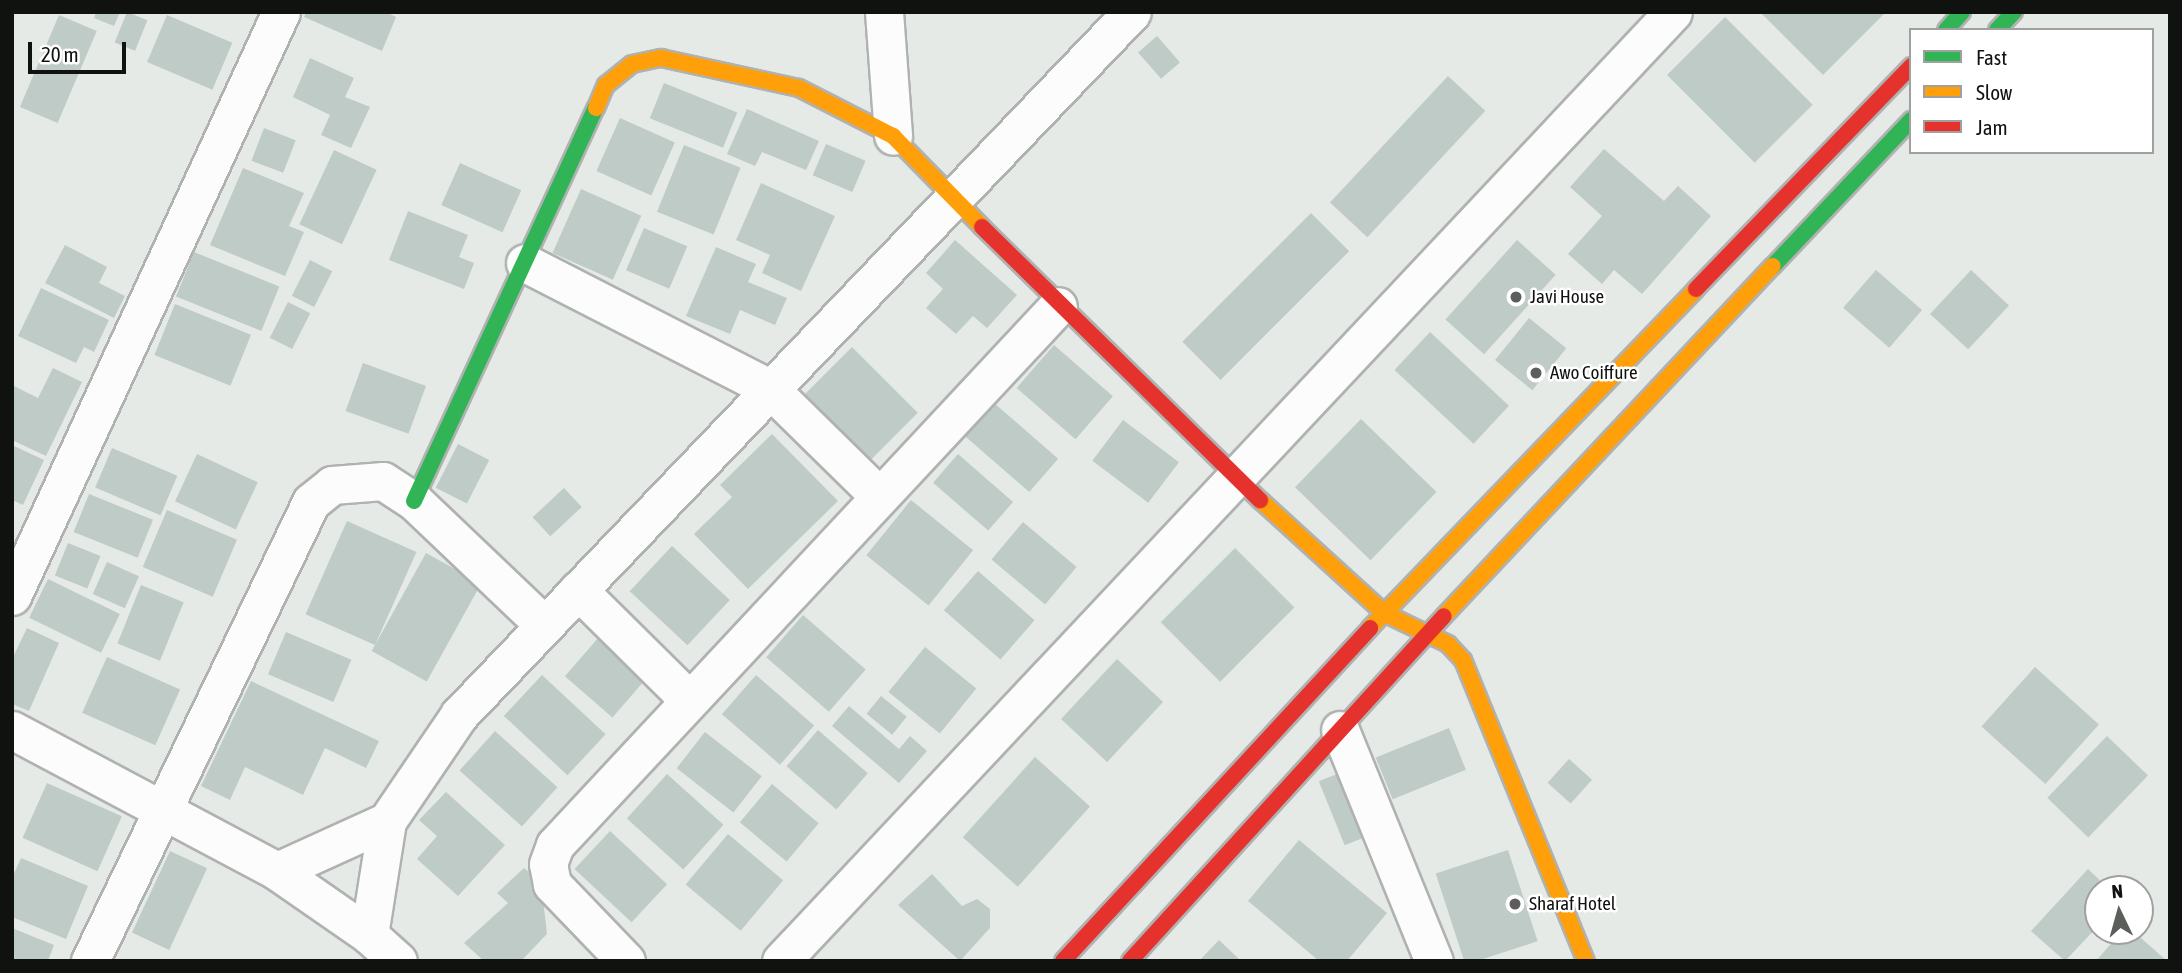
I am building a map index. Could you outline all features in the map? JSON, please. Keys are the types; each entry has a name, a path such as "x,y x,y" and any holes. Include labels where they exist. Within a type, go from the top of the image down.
{"street":[{"path":"12,596 25,533 281,12"},
{"path":"884,12 893,136"},
{"path":"369,935 387,821 459,715 542,624 578,590 1132,12"},
{"path":"781,961 1672,12"},
{"path":"1948,28 1962,12"},
{"path":"1999,28 2014,12"},
{"path":"414,501 606,85 632,64 661,58 799,88 893,136 1058,306 1236,478 1384,612 1429,633 1463,660 1586,961"},
{"path":"1063,961 1384,612 1909,68"},
{"path":"1130,961 1429,633 1909,122"},
{"path":"525,263 769,388 879,496"},
{"path":"626,961 552,884 548,864 555,845 1058,306"},
{"path":"90,961 311,502 332,485 361,480 383,481 414,501 542,624"},
{"path":"578,590 689,700"},
{"path":"12,730 162,807 277,871 369,935 398,961"},
{"path":"1340,730 1434,961"},
{"path":"277,871 387,821"}],"building":[{"path":"96,12 120,12 114,26 94,18"},
{"path":"127,12 147,20 135,51 115,43"},
{"path":"306,12 386,12 396,17 382,51 304,17"},
{"path":"1760,12 1886,12 1823,75"},
{"path":"59,15 97,31 58,123 20,107"},
{"path":"167,15 232,43 212,90 147,62"},
{"path":"1725,17 1813,105 1755,163 1667,75"},
{"path":"1157,36 1180,62 1161,79 1138,52"},
{"path":"310,58 354,78 345,97 370,107 351,148 321,135 330,115 293,97"},
{"path":"1448,76 1485,111 1367,237 1330,203"},
{"path":"664,83 737,113 723,148 650,118"},
{"path":"747,109 819,141 806,170 762,152 755,166 727,154"},
{"path":"620,118 675,142 651,195 596,171"},
{"path":"264,128 296,140 283,173 251,161"},
{"path":"826,144 866,161 852,192 813,175"},
{"path":"684,145 741,168 714,235 657,212"},
{"path":"1604,149 1664,201 1678,186 1711,216 1642,294 1614,270 1602,284 1568,254 1602,216 1570,187"},
{"path":"334,150 377,170 342,244 299,224"},
{"path":"460,163 521,190 502,232 441,205"},
{"path":"243,168 304,193 289,226 304,232 285,276 210,245"},
{"path":"761,183 835,216 801,291 762,273 770,255 736,240"},
{"path":"581,189 641,216 613,280 553,253"},
{"path":"408,211 468,235 459,257 474,263 464,289 389,260"},
{"path":"1311,213 1349,251 1220,380 1182,342"},
{"path":"644,228 687,246 669,289 626,270"},
{"path":"955,240 1017,295 987,328 973,316 956,334 926,308 943,289 926,273"},
{"path":"1517,240 1556,275 1484,354 1445,320"},
{"path":"65,245 107,267 99,283 125,296 114,318 45,283"},
{"path":"716,247 756,264 748,282 787,298 775,325 740,310 730,334 686,316"},
{"path":"194,252 279,286 261,331 176,297"},
{"path":"310,260 332,271 314,307 292,296"},
{"path":"1876,270 1922,310 1889,348 1843,308"},
{"path":"1971,270 2009,305 1968,349 1930,314"},
{"path":"41,288 109,320 94,352 84,347 76,363 18,336"},
{"path":"288,302 310,313 292,349 270,338"},
{"path":"175,304 251,335 230,386 154,355"},
{"path":"1529,318 1566,348 1532,390 1495,360"},
{"path":"1430,332 1509,406 1474,444 1395,370"},
{"path":"1054,345 1113,396 1075,439 1017,388"},
{"path":"852,347 918,413 868,463 802,397"},
{"path":"363,363 426,386 409,434 346,411"},
{"path":"53,368 82,382 46,456 12,440 12,385 38,398"},
{"path":"994,403 1058,459 1029,492 965,436"},
{"path":"1361,419 1437,492 1371,560 1295,487"},
{"path":"1123,420 1179,462 1148,503 1092,461"},
{"path":"772,434 838,501 748,589 694,534 732,497 720,485"},
{"path":"458,444 489,460 467,504 436,488"},
{"path":"12,445 44,460 23,505 12,500"},
{"path":"112,448 177,476 161,515 95,488"},
{"path":"197,454 258,482 236,529 175,501"},
{"path":"958,454 1013,502 988,531 933,483"},
{"path":"564,488 582,507 550,536 533,517"},
{"path":"89,494 153,520 138,558 74,532"},
{"path":"911,500 973,550 928,606 866,555"},
{"path":"167,510 237,540 213,597 143,567"},
{"path":"347,521 416,552 375,645 306,614"},
{"path":"1023,522 1077,567 1045,605 992,560"},
{"path":"68,543 100,556 87,589 55,575"},
{"path":"672,546 730,600 687,645 630,591"},
{"path":"1235,548 1294,607 1220,682 1161,622"},
{"path":"426,553 481,584 427,682 372,651"},
{"path":"107,562 139,576 125,608 93,594"},
{"path":"978,571 1035,620 1000,659 944,610"},
{"path":"48,579 120,614 101,653 29,618"},
{"path":"141,585 184,602 160,661 117,643"},
{"path":"803,615 866,669 829,712 766,657"},
{"path":"27,628 59,643 29,711 12,704 12,659"},
{"path":"286,632 351,660 333,702 268,674"},
{"path":"599,637 647,678 612,718 565,676"},
{"path":"925,647 976,689 940,734 888,692"},
{"path":"107,657 180,690 155,745 82,713"},
{"path":"1117,659 1163,702 1107,762 1061,719"},
{"path":"2035,667 2099,725 2045,784 1981,726"},
{"path":"542,675 606,734 567,775 504,716"},
{"path":"756,675 814,726 780,765 722,714"},
{"path":"251,681 379,741 366,768 325,748 303,795 245,767 230,800 201,786"},
{"path":"881,696 907,717 892,735 867,714"},
{"path":"849,706 899,749 910,736 927,751 899,783 832,726"},
{"path":"1449,728 1466,770 1393,799 1376,758"},
{"path":"818,730 868,773 836,810 787,766"},
{"path":"495,731 557,787 522,827 460,770"},
{"path":"705,732 762,776 733,813 677,768"},
{"path":"2107,736 2148,776 2088,837 2047,798"},
{"path":"1035,757 1090,807 1018,887 963,837"},
{"path":"1569,759 1592,780 1571,804 1548,783"},
{"path":"1342,772 1368,836 1345,845 1319,781"},
{"path":"667,774 723,825 683,869 627,819"},
{"path":"47,783 122,816 98,871 23,838"},
{"path":"772,784 819,823 787,862 740,822"},
{"path":"446,792 505,845 458,896 417,859 437,836 419,820"},
{"path":"610,831 667,884 632,922 575,869"},
{"path":"728,834 783,880 741,931 686,885"},
{"path":"1299,840 1387,913 1347,961 1319,961 1248,901"},
{"path":"1508,850 1538,941 1477,961 1464,961 1436,873"},
{"path":"170,851 207,868 169,950 132,933"},
{"path":"21,858 88,886 66,939 12,917 12,878"},
{"path":"524,868 541,882 547,934 521,961 484,961 464,943 508,903 497,893"},
{"path":"2088,869 2094,875 2084,875 2084,941 2065,961 2031,931"},
{"path":"932,874 962,906 977,899 990,909 990,928 960,961 898,905"},
{"path":"12,928 54,945 48,961 12,961"},
{"path":"1219,940 1241,961 1199,961"},
{"path":"2110,945 2149,945 2167,961 2096,961"}],"traffic: fast":[{"path":"1948,28 1962,12"},
{"path":"1999,28 2014,12"},
{"path":"414,501 596,108"},
{"path":"1773,266 1909,122"}],"traffic: slow":[{"path":"596,108 606,85 632,64 661,58 799,88 893,136 982,227"},
{"path":"1444,616 1773,266"},
{"path":"1370,628 1696,289"},
{"path":"1260,500 1384,613 1448,644 1463,660 1586,961"}],"traffic: jam":[{"path":"1696,289 1909,68"},
{"path":"982,227 1260,500"},
{"path":"1130,961 1444,616"},
{"path":"1063,961 1370,628"}],"place":[{"name":"Javi House","path":"1516,297"},
{"name":"Awo Coiffure","path":"1536,373"},
{"name":"Sharaf Hotel","path":"1515,904"}]}
